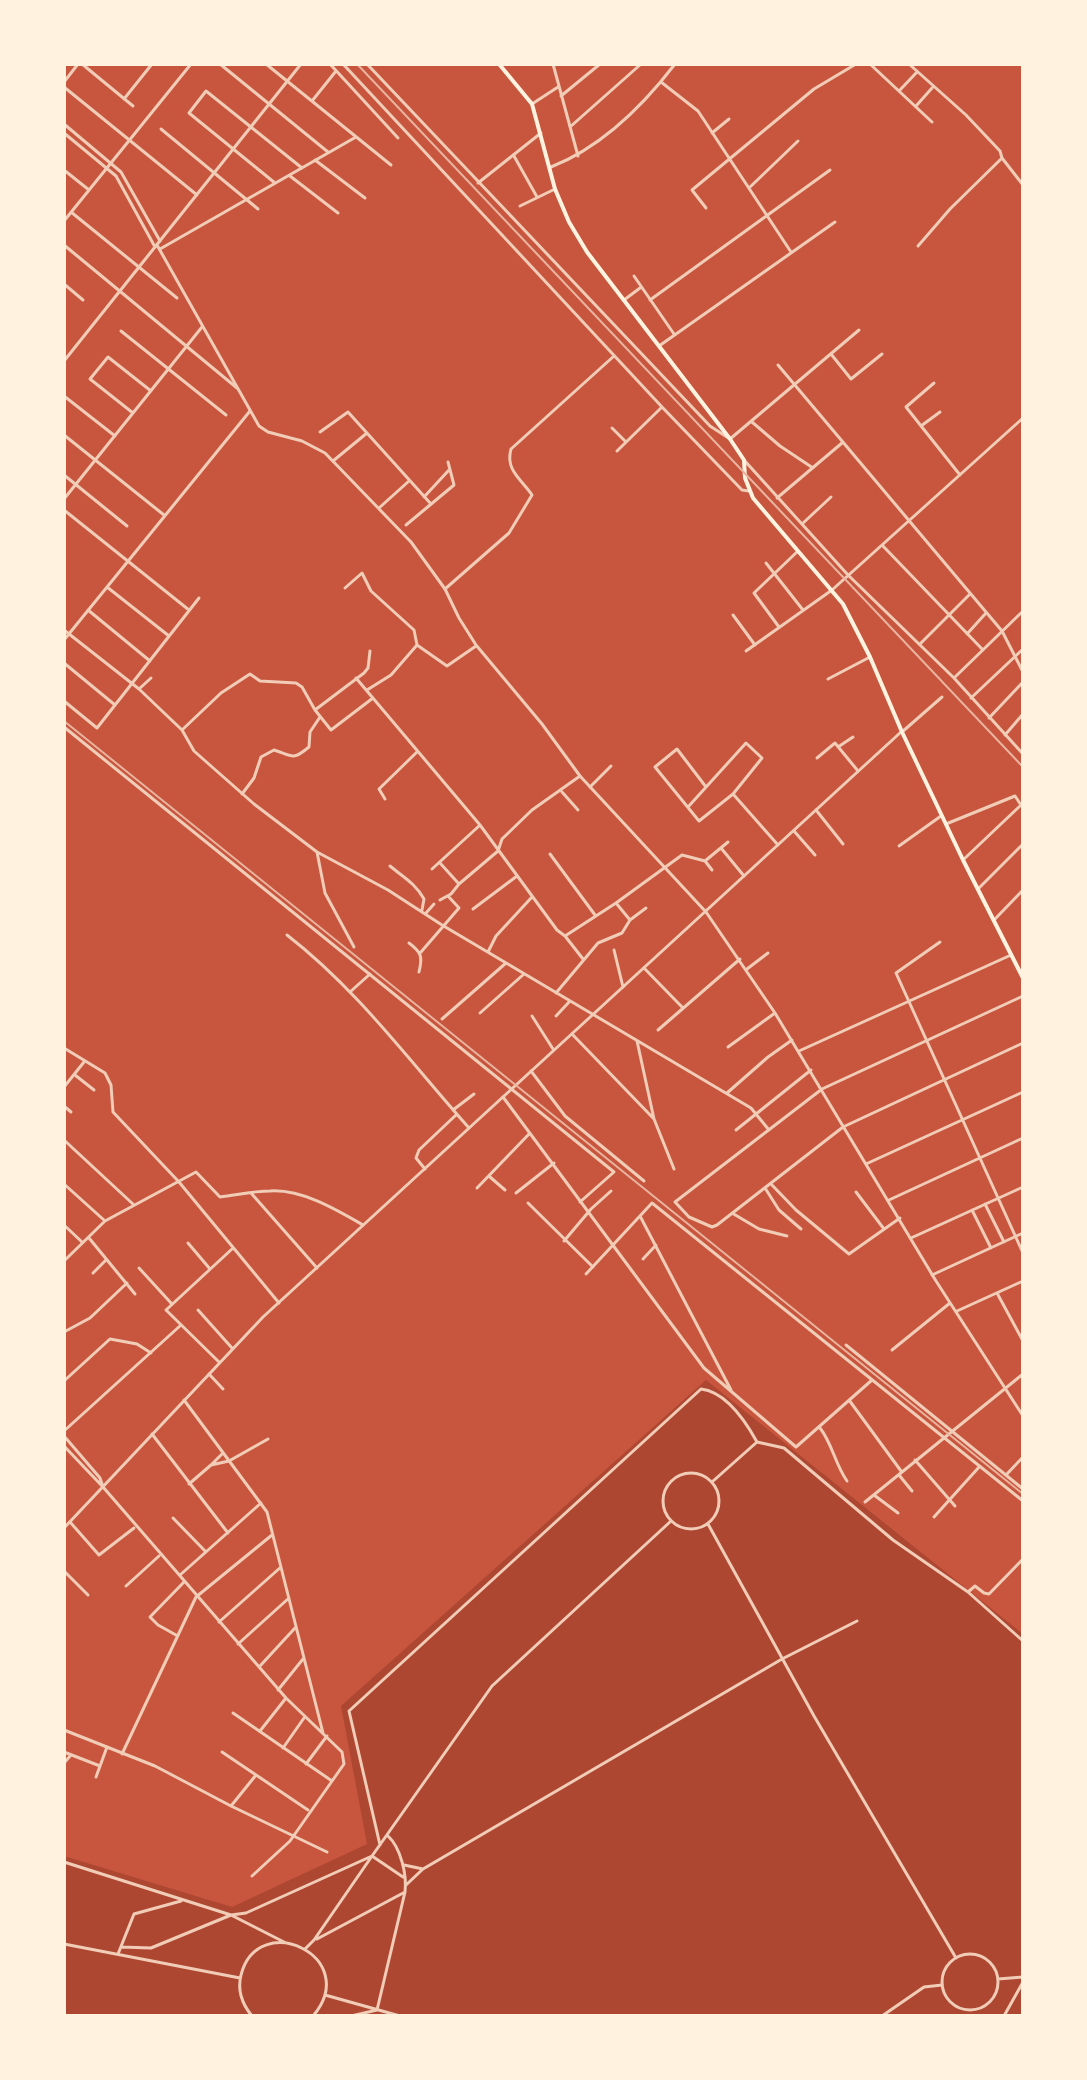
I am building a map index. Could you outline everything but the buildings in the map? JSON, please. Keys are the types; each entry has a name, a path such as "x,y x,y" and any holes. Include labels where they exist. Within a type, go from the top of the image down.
{"main road":[{"path":"499,64 532,104 555,189 575,232 730,439 744,460 749,491 843,604 963,860 1023,978"}],"street":[{"path":"133,106 80,64 64,85 197,195"},
{"path":"124,99 152,64"},
{"path":"64,221 191,64"},
{"path":"220,64 328,152"},
{"path":"266,64 391,165"},
{"path":"64,361 301,64"},
{"path":"330,64 398,138"},
{"path":"343,64 662,407 742,490 749,491"},
{"path":"367,64 710,426 730,439 859,330"},
{"path":"553,64 578,156"},
{"path":"561,96 600,64"},
{"path":"570,127 641,64"},
{"path":"706,208 692,190 814,89 856,64"},
{"path":"870,64 932,122"},
{"path":"909,64 966,115 1000,151 1023,185"},
{"path":"551,167 578,156 602,140 661,82 672,65"},
{"path":"312,101 336,71"},
{"path":"899,91 917,72"},
{"path":"661,82 698,111 791,252"},
{"path":"532,104 558,87"},
{"path":"916,106 933,87"},
{"path":"275,183 189,113 206,91 302,168"},
{"path":"712,133 729,119"},
{"path":"64,124 124,176 158,246"},
{"path":"394,133 401,126"},
{"path":"161,129 258,209"},
{"path":"478,183 541,132"},
{"path":"64,133 116,176 263,430 321,450 420,552 476,645 542,724 580,776 706,912 747,969 811,1070 932,1275 1023,1415"},
{"path":"158,246 356,137"},
{"path":"748,188 798,141"},
{"path":"514,156 537,197"},
{"path":"918,246 950,209 1002,158"},
{"path":"315,160 365,198"},
{"path":"64,170 89,190"},
{"path":"650,300 830,170"},
{"path":"289,175 338,213"},
{"path":"520,206 555,189"},
{"path":"71,212 177,298"},
{"path":"659,346 835,222"},
{"path":"64,245 238,389"},
{"path":"634,276 674,334"},
{"path":"64,284 83,300"},
{"path":"624,300 642,288"},
{"path":"64,499 203,327"},
{"path":"121,331 226,415"},
{"path":"831,354 851,379 882,354"},
{"path":"445,589 509,533 515,519 529,503 532,495 508,460 511,449 615,355"},
{"path":"133,413 90,379 108,357 151,391"},
{"path":"778,365 1002,631 1023,672"},
{"path":"934,383 906,407 960,476"},
{"path":"64,396 115,436"},
{"path":"617,451 662,407"},
{"path":"64,640 250,411"},
{"path":"320,432 348,412 431,504"},
{"path":"921,426 940,412"},
{"path":"746,651 832,590 1023,418"},
{"path":"751,422 813,468"},
{"path":"612,428 626,442"},
{"path":"333,461 367,433"},
{"path":"64,435 165,515"},
{"path":"777,498 843,442"},
{"path":"744,460 848,575 954,678 1023,754"},
{"path":"406,525 454,485 448,462"},
{"path":"424,497 450,469"},
{"path":"64,475 127,526"},
{"path":"379,508 410,481"},
{"path":"802,524 831,497"},
{"path":"64,510 189,610"},
{"path":"882,545 983,650"},
{"path":"779,627 754,593 799,550"},
{"path":"766,563 803,610"},
{"path":"345,588 362,573 371,591 414,630 417,645 447,666 476,645"},
{"path":"107,587 169,636"},
{"path":"920,644 970,594"},
{"path":"64,701 97,728 199,598"},
{"path":"88,610 150,661"},
{"path":"954,678 1023,611"},
{"path":"967,634 987,613"},
{"path":"733,615 755,645"},
{"path":"64,630 139,689 182,730 194,751 242,794 317,852 424,912 727,1093 756,1114 769,1130"},
{"path":"366,690 391,675 417,645"},
{"path":"971,698 1023,649"},
{"path":"315,710 368,668 370,651"},
{"path":"828,679 870,657"},
{"path":"64,663 115,705"},
{"path":"182,730 221,693 250,674 260,681 296,683 308,695 331,730 373,698"},
{"path":"139,689 151,678"},
{"path":"356,678 480,825 557,930 583,959"},
{"path":"989,718 1023,682"},
{"path":"64,1528 232,1348 279,1303 942,697"},
{"path":"1005,735 1023,714"},
{"path":"242,794 254,778 261,757 274,750 297,756 309,747 310,732 320,717"},
{"path":"64,727 614,1172 580,1202"},
{"path":"838,747 853,737"},
{"path":"688,807 746,743 762,758 733,794 699,821 655,767 677,749 706,787"},
{"path":"817,758 835,743 858,772"},
{"path":"385,799 379,789 417,752"},
{"path":"590,787 611,766"},
{"path":"440,900 498,851 502,839 532,810 562,792 580,776"},
{"path":"562,792 578,810"},
{"path":"733,794 778,845"},
{"path":"946,824 1015,796 1021,805 963,860"},
{"path":"816,810 843,844"},
{"path":"899,846 942,815"},
{"path":"432,869 480,825"},
{"path":"794,831 815,855"},
{"path":"705,861 728,842"},
{"path":"978,889 1023,844"},
{"path":"721,848 744,876"},
{"path":"317,852 322,887 354,947"},
{"path":"550,854 595,915"},
{"path":"565,936 685,854 705,861 712,870"},
{"path":"439,862 459,884"},
{"path":"390,866 404,874 419,890 424,899 424,912"},
{"path":"473,909 517,876"},
{"path":"994,920 1023,890"},
{"path":"421,952 459,908 448,896"},
{"path":"488,952 496,936 532,897"},
{"path":"616,903 630,920"},
{"path":"424,912 434,904"},
{"path":"556,993 601,940 622,933 630,920 646,908"},
{"path":"287,935 321,961 469,1128"},
{"path":"940,942 896,973 1023,1253"},
{"path":"409,943 421,952 423,959 419,972"},
{"path":"614,950 623,987"},
{"path":"747,969 768,953"},
{"path":"799,1051 1011,955"},
{"path":"658,1030 740,959"},
{"path":"442,1019 506,963"},
{"path":"644,968 683,1008"},
{"path":"350,992 370,974"},
{"path":"480,1013 524,974"},
{"path":"1023,996 822,1089 675,1202 689,1217 712,1227 843,1127 1023,1043"},
{"path":"556,1016 570,1001"},
{"path":"728,1047 775,1013"},
{"path":"532,1016 554,1050"},
{"path":"572,1034 654,1119"},
{"path":"727,1093 792,1040"},
{"path":"637,1041 654,1119 674,1169"},
{"path":"64,1048 105,1073 111,1085 113,1112 179,1182 279,1303"},
{"path":"64,1087 84,1062"},
{"path":"736,1130 811,1070"},
{"path":"531,1071 565,1116 644,1181"},
{"path":"75,1074 94,1090"},
{"path":"866,1164 1023,1092"},
{"path":"425,1169 416,1154 474,1094"},
{"path":"503,1097 704,1368 796,1447 872,1380"},
{"path":"64,1106 71,1112"},
{"path":"477,1188 531,1132"},
{"path":"889,1200 1023,1138"},
{"path":"64,1140 134,1205"},
{"path":"516,1193 554,1163"},
{"path":"64,1261 105,1221 196,1172 220,1197 273,1190 337,1210 363,1225"},
{"path":"489,1175 505,1190"},
{"path":"770,1183 796,1210 849,1254 900,1218"},
{"path":"64,1184 105,1221"},
{"path":"911,1238 1023,1187"},
{"path":"765,1188 779,1210 801,1229"},
{"path":"564,1241 587,1213 611,1191"},
{"path":"856,1192 884,1229"},
{"path":"251,1193 317,1268"},
{"path":"528,1203 593,1267"},
{"path":"586,1274 652,1203 1023,1501"},
{"path":"985,1204 1004,1242"},
{"path":"972,1210 991,1248"},
{"path":"732,1213 759,1229 787,1236"},
{"path":"640,1216 732,1391"},
{"path":"64,1225 82,1242"},
{"path":"932,1275 1023,1233"},
{"path":"88,1237 135,1294"},
{"path":"188,1243 210,1269"},
{"path":"643,1259 656,1245"},
{"path":"219,1362 166,1310 233,1248"},
{"path":"93,1273 106,1260"},
{"path":"139,1268 172,1304"},
{"path":"956,1312 1023,1281"},
{"path":"64,1332 90,1318 127,1283"},
{"path":"997,1293 1023,1341"},
{"path":"892,1350 950,1303"},
{"path":"198,1310 232,1348"},
{"path":"64,1431 181,1325"},
{"path":"64,1381 110,1339 137,1344 151,1353"},
{"path":"846,1345 1023,1489"},
{"path":"208,1374 223,1389"},
{"path":"865,1502 1023,1374"},
{"path":"380,1845 349,1711 701,1389 710,1390 742,1417 757,1442 784,1448 893,1540 968,1592 1023,1641"},
{"path":"184,1400 267,1512 325,1734 306,1764"},
{"path":"849,1400 912,1491"},
{"path":"819,1427 826,1435 833,1457 847,1481"},
{"path":"152,1434 228,1533"},
{"path":"64,1436 100,1478 103,1487"},
{"path":"211,1465 229,1461 268,1439"},
{"path":"712,1482 757,1442"},
{"path":"64,1446 278,1690 325,1734 344,1757 344,1764 294,1836 252,1876"},
{"path":"189,1484 223,1453"},
{"path":"1006,1475 1023,1457"},
{"path":"915,1460 955,1506"},
{"path":"934,1517 980,1466"},
{"path":"690,1473 712,1482 720,1502 718,1512 708,1524 690,1530 680,1528 671,1521 663,1508 663,1498 672,1481 690,1473"},
{"path":"874,1495 898,1513"},
{"path":"178,1576 261,1503"},
{"path":"173,1518 206,1552"},
{"path":"305,1949 492,1686 671,1521"},
{"path":"70,1522 99,1555 136,1527"},
{"path":"708,1524 782,1659 956,1958"},
{"path":"122,1754 196,1597 272,1535"},
{"path":"126,1586 160,1555"},
{"path":"968,1592 975,1586 989,1594 1023,1559"},
{"path":"219,1622 281,1567"},
{"path":"64,1571 88,1595"},
{"path":"176,1635 150,1617 184,1582"},
{"path":"238,1644 289,1598"},
{"path":"406,1885 423,1869 782,1659 857,1621"},
{"path":"259,1668 295,1628"},
{"path":"278,1690 303,1659"},
{"path":"260,1731 286,1698"},
{"path":"233,1713 332,1781"},
{"path":"283,1748 305,1718"},
{"path":"64,1730 155,1766 327,1852"},
{"path":"96,1777 107,1747"},
{"path":"64,1752 100,1766"},
{"path":"222,1752 310,1811"},
{"path":"64,1763 71,1755"},
{"path":"231,1806 256,1775"},
{"path":"377,2010 406,1885 396,1844 387,1836"},
{"path":"372,1856 405,1878"},
{"path":"121,1947 151,1948 231,1915 246,1913 372,1856"},
{"path":"64,1862 231,1915 285,1943 305,1949 321,1965 326,1985 325,1995 313,2016"},
{"path":"402,1865 423,1869"},
{"path":"314,1940 405,1892"},
{"path":"118,1954 134,1914 184,1900"},
{"path":"252,2016 241,1998 243,1968 265,1946 285,1943"},
{"path":"64,1944 240,1978"},
{"path":"973,1954 995,1967 998,1979 997,1993 992,2000 972,2010 964,2010 951,2003 942,1985 944,1971 956,1958 973,1954"},
{"path":"998,1979 1023,1980 1004,2016"},
{"path":"882,2016 924,1987 942,1985"},
{"path":"325,1995 400,2016"},
{"path":"351,2016 377,2010"}],"shaded area":[{"path":"706,1380 1023,1634 1023,2016 64,2016 64,1856 232,1907 367,1844 341,1706"}],"railway":[{"path":"357,64 1023,767"},
{"path":"64,721 1023,1494"}]}
